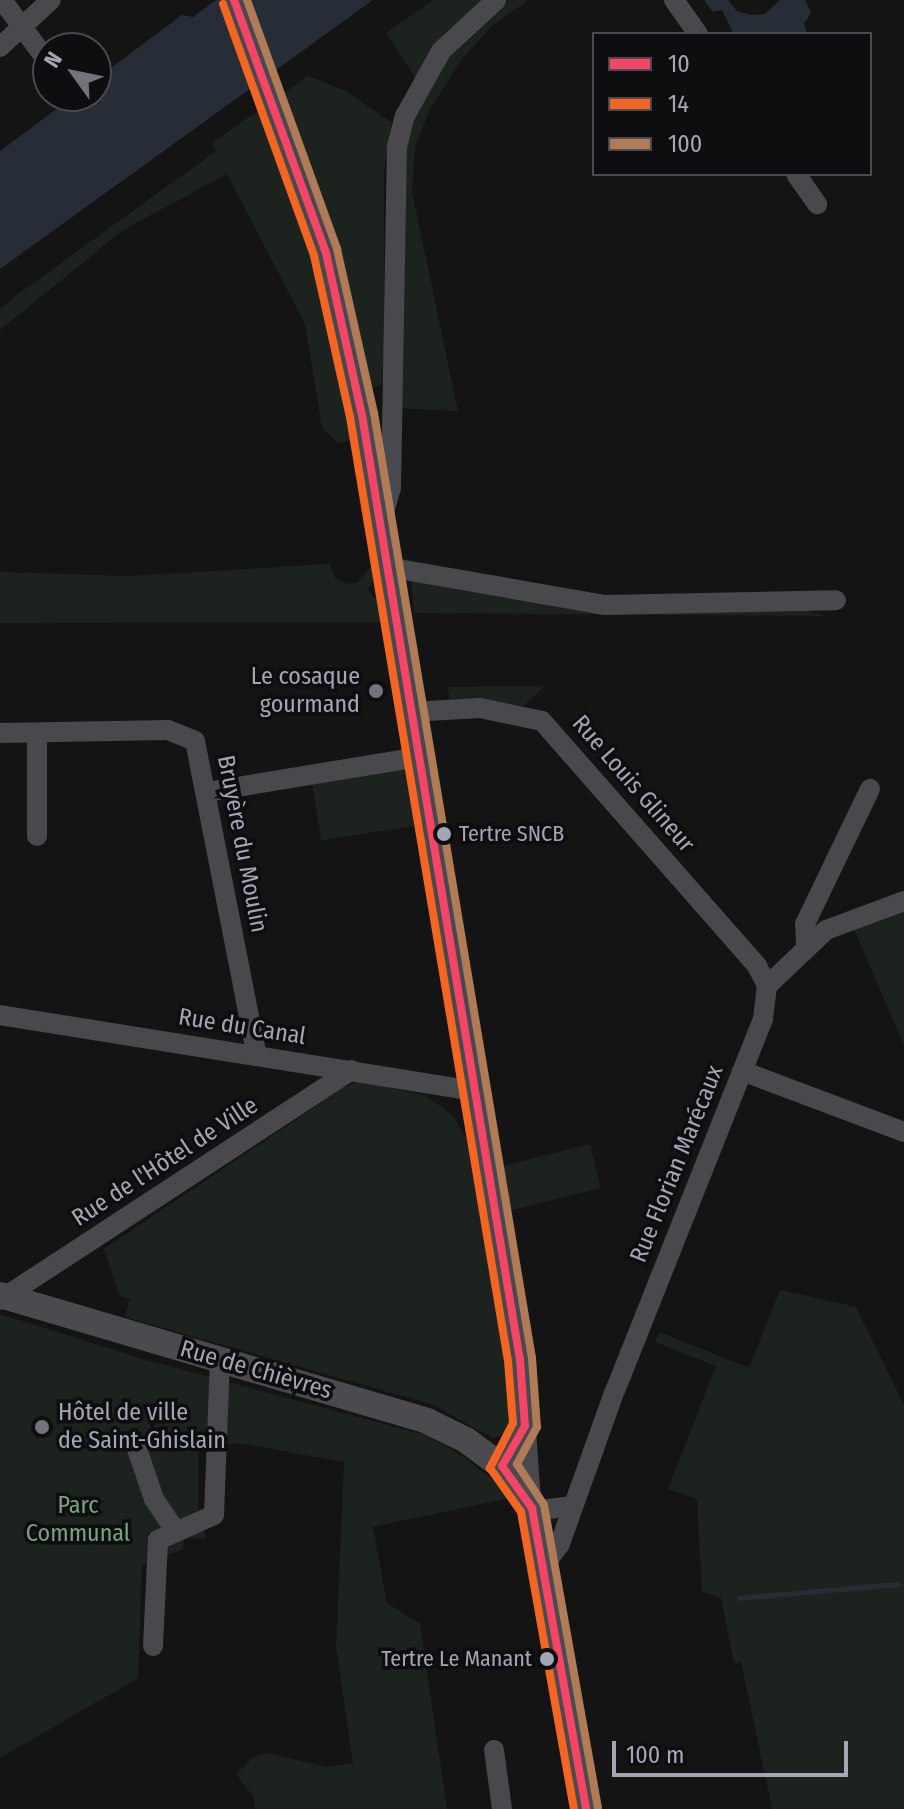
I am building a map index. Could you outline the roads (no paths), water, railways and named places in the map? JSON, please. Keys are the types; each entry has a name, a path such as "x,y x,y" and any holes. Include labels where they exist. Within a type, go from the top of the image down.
{"main road":[{"name":"Rue de Chièvres","path":"2,1297 427,1421 502,1466"},
{"path":"502,1466 519,1483 532,1509 586,1809"}],"street":[{"path":"2,0 32,40"},
{"path":"0,47 51,0"},
{"path":"234,0 338,292 381,523 396,632 519,1351 532,1509 571,1506"},
{"path":"381,523 391,488 393,170 405,116 441,51 496,0"},
{"path":"674,0 697,32"},
{"path":"797,176 817,204"},
{"path":"362,415 386,400 391,384"},
{"path":"362,415 382,429 391,418"},
{"path":"387,567 604,605 836,600"},
{"name":"Rue Louis Glineur","path":"410,712 480,708 542,721 757,966 767,986"},
{"name":"Bruyère du Moulin","path":"0,733 177,731 195,741 257,1056"},
{"path":"37,734 37,836"},
{"path":"207,792 418,757"},
{"path":"806,947 805,924 870,789"},
{"path":"767,986 826,930 904,901"},
{"name":"Rue Florian Marécaux","path":"542,1568 560,1544 571,1506 763,1019 767,986"},
{"name":"Rue du Canal","path":"0,1015 475,1091"},
{"name":"Rue de l'Hôtel de Ville","path":"2,1297 351,1070"},
{"path":"742,1071 904,1132"},
{"path":"153,1646 155,1548 164,1533 214,1515 220,1360"},
{"path":"502,1466 525,1426"},
{"path":"137,1449 154,1499 174,1529"},
{"path":"494,1750 502,1809"}],"waterway":[{"path":"739,1598 898,1584"}],"place":[{"name":"Le cosaque gourmand","path":"376,691"},
{"name":"Tertre SNCB","path":"444,834"},
{"name":"Hôtel de ville de Saint-Ghislain","path":"42,1427"},
{"name":"Tertre Le Manant","path":"547,1659"}],"park label":[{"name":"Parc Communal","path":"78,1520"}]}
